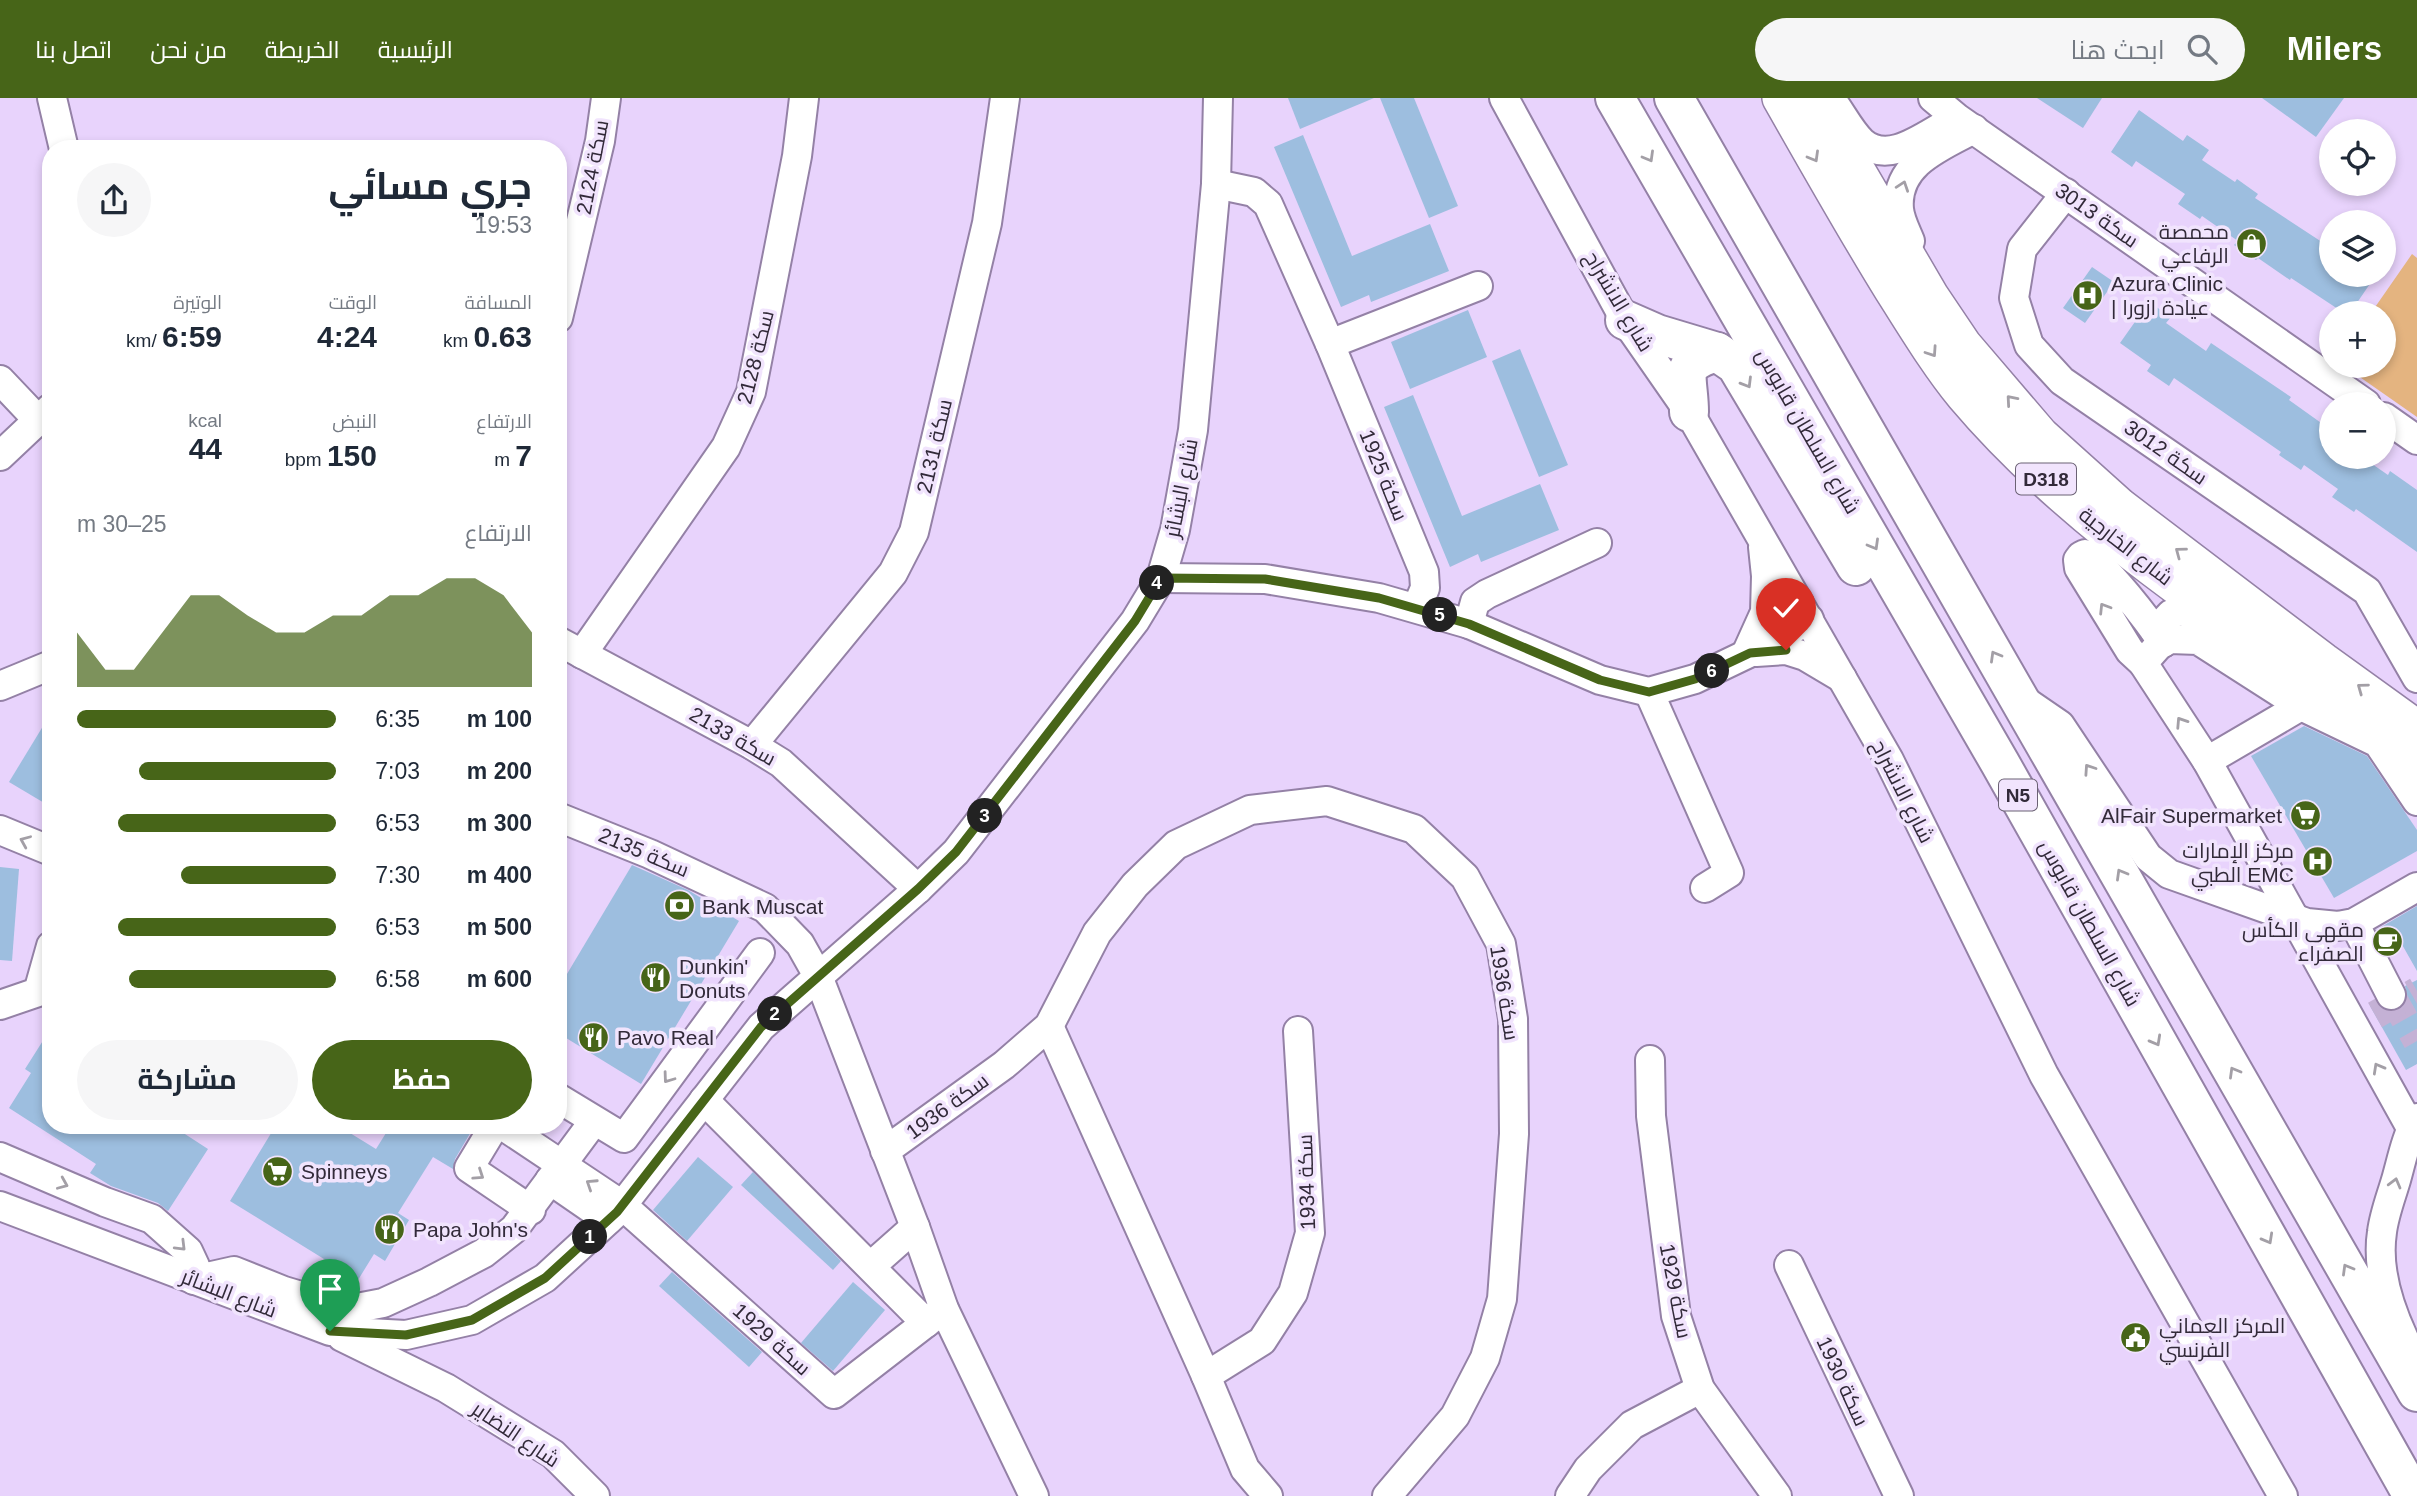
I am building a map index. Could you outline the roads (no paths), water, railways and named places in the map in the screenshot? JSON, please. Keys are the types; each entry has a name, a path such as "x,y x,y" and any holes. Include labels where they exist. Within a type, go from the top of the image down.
{"highway":[{"name":"شارع السلطان قابوس","path":"1615,98 2000,763 2413,1496"},
{"name":"N5","path":"1674,98 2417,1392"},
{"path":"1625,320 1648,331 1717,352 1736,365 1905,649 2000,763"},
{"path":"1689,412 1686,374 1689,365 1699,357 1717,352"}],"main road":[{"name":"شارع الخارجية","path":"1780,98 1889,286 1936,359 1964,396 2016,452 2102,530 2258,646 2309,696 2417,760"},
{"name":"شارع الخارجية","path":"1815,98 1931,296 1964,345 2033,426 2100,489 2207,573 2417,728"}],"street":[{"path":"52,98 62,140"},
{"name":"سكة 2124","path":"567,270 600,141 606,98"},
{"name":"سكة 2128","path":"570,648 726,447 751,392 797,156 804,98"},
{"name":"سكة 2131","path":"752,745 893,573 914,532 987,223 1005,98"},
{"name":"شارع البشائر","path":"0,1206 204,1277 330,1331 406,1335 472,1320 545,1278 615,1212 761,1027 918,889 956,852 1135,621 1161,578 1175,530 1193,430 1216,184 1218,98"},
{"name":"شارع الانشراح","path":"1504,98 1625,320 1689,412 1889,760 2044,1074 2283,1496"},
{"path":"1830,98 1863,142 1875,149 1890,151 1965,124"},
{"name":"سكة 3013","path":"1933,98 1965,124 2349,392"},
{"path":"1931,296 1899,212 1899,191 1903,179 1914,166 1942,146 1965,124"},
{"name":"سكة 1925","path":"1216,184 1255,192 1268,204 1330,344 1424,572 1425,588 1417,607"},
{"name":"سكة 3012","path":"2066,193 2022,249 2014,298 2029,345 2062,381 2367,591 2417,678"},
{"path":"1330,344 1478,286"},
{"path":"0,380 42,412"},
{"path":"0,456 42,417"},
{"path":"2396,425 2417,440"},
{"path":"1748,654 1765,612 1766,576 1762,537"},
{"path":"1469,624 1475,602 1487,594 1597,543"},
{"path":"2159,637 2094,559 2085,554 2081,556 2078,560 2079,568 2130,651 2143,663 2207,761 2292,918 2373,1012"},
{"path":"1161,578 1265,579 1379,598 1469,624 1600,680 1649,692 1695,679 1748,654 1809,619"},
{"path":"2143,663 2171,614 2183,610 2291,678 2309,696 2378,743 2417,802"},
{"name":"سكة 2133","path":"570,648 752,745 781,764 918,889"},
{"path":"1748,654 1786,650 1805,656 1843,679"},
{"path":"0,687 42,669"},
{"path":"1649,692 1729,873 1706,888"},
{"path":"2207,761 2309,696"},
{"path":"2020,698 2060,725 2148,857 2169,874 2292,918 2323,926 2354,923 2417,887"},
{"name":"سكة 1936","path":"885,1151 1004,1065 1049,1026 1097,933 1135,885 1176,845 1250,810 1327,802 1414,829 1465,877 1501,944 1513,1019 1514,1134 1502,1299 1485,1358 1455,1416 1387,1496"},
{"name":"سكة 2135","path":"567,821 650,853 765,908 800,944 818,976"},
{"path":"0,830 42,847"},
{"path":"2354,923 2373,1012 2412,1135 2381,1232 2381,1261 2386,1290 2399,1330 2417,1365"},
{"path":"567,1104 624,1139 760,953"},
{"path":"818,976 915,1227 935,1316 1034,1496"},
{"path":"0,1004 38,992 42,978"},
{"path":"709,1024 741,1052"},
{"path":"1049,1026 1206,1376 1244,1469 1268,1496"},
{"name":"سكة 1934","path":"1206,1376 1262,1341 1293,1293 1310,1233 1298,1031"},
{"name":"سكة 1929","path":"1650,1060 1651,1116 1676,1315 1700,1389 1777,1496"},
{"path":"704,1100 871,1266 935,1316"},
{"path":"0,1157 152,1219 188,1251 204,1277 234,1271 284,1291 328,1304 357,1308 383,1303 429,1282 484,1252 514,1229 531,1210 555,1172 594,1121"},
{"path":"490,1134 469,1168 531,1210"},
{"path":"512,1134 555,1172 615,1212"},
{"name":"سكة 1929","path":"615,1212 834,1394 935,1316"},
{"path":"871,1266 915,1227"},
{"name":"سكة 1930","path":"1789,1265 1899,1496"},
{"path":"430,1380 423,1364 433,1329"},
{"name":"شارع النضاير","path":"330,1331 430,1380 553,1454 595,1496"},
{"path":"1570,1496 1588,1469 1632,1425 1700,1389"}],"tunnel":[{"path":"2375,1015 2417,991"},
{"path":"2391,995 2417,1041"}],"place":[{"name":"محمصة الرفاعي","path":"2252,243"},
{"name":"Azura Clinic | عيادة ازورا","path":"2088,295"},
{"name":"AlFair Supermarket","path":"2305,815"},
{"name":"مركز الإمارات الطبي EMC","path":"2317,862"},
{"name":"Bank Muscat","path":"679,906"},
{"name":"مقهى الكأس الصفراء","path":"2387,941"},
{"name":"Dunkin' Donuts","path":"656,978"},
{"name":"Pavo Real","path":"594,1037"},
{"name":"Spinneys","path":"278,1171"},
{"name":"Papa John's","path":"390,1229"},
{"name":"المركز العماني الفرنسي","path":"2136,1337"}]}
